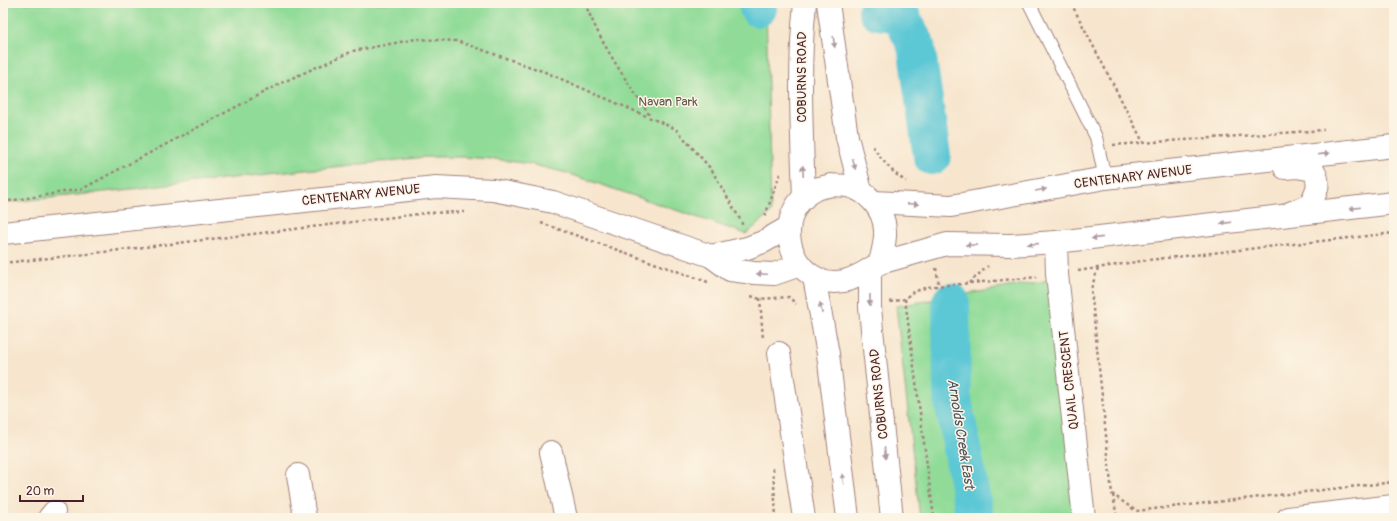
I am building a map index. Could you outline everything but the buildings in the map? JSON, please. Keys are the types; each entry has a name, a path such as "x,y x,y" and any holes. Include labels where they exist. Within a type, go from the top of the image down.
{"street":[{"name":"COBURNS ROAD","path":"804,3 801,33 801,111 804,198"},
{"path":"828,3 848,137 867,196 882,215 885,230 884,245 875,266"},
{"name":"CENTENARY AVENUE","path":"867,196 950,206 1106,178 1394,146"},
{"path":"1173,171 1223,177 1297,167 1313,170 1316,175 1318,186 1310,205 1281,217"},
{"path":"867,196 846,186 831,185 816,189 804,198 794,211 789,228 789,241 792,254 807,271 828,281 843,281 857,278 875,266 947,244 1010,245 1056,242 1394,203"},
{"name":"CENTENARY AVENUE","path":"3,233 436,187 493,190 553,202 711,256 730,270 774,274 807,271"},
{"path":"711,256 747,248 763,242 789,228"},
{"name":"QUAIL CRESCENT","path":"1056,242 1057,274 1084,518"},
{"name":"COBURNS ROAD","path":"875,266 870,307 892,518"},
{"path":"807,271 828,354 848,518"},
{"path":"778,353 804,518"},
{"path":"551,452 566,518"},
{"path":"298,475 304,518"},
{"path":"1288,518 1394,506"}],"lane":[{"path":"1029,3 1096,137 1106,178"}],"path":[{"path":"585,3 617,67 650,117"},
{"path":"1071,3 1144,144"},
{"path":"3,202 82,189 295,76 353,51 416,39 456,41 545,72 676,129 711,169 741,221 746,235 747,248"},
{"path":"878,153 902,179 908,181"},
{"path":"3,263 427,213 467,212"},
{"path":"534,222 712,283"},
{"path":"934,518 905,299 912,293 927,286 1022,279 1148,260 1394,233"},
{"path":"1098,268 1091,289 1112,494 1117,518"},
{"path":"746,295 760,299"},
{"path":"1112,494 1136,511 1394,482"}],"green space":[{"name":"Navan Park","path":"3,3 766,3 771,213 746,234 567,173 530,164 494,159 461,157 425,157 3,203"},
{"path":"1050,280 1077,518 920,518 896,306"}],"waterway":[{"name":"Arnolds Creek East","path":"757,3 758,8"},
{"name":"Arnolds Creek East","path":"877,11 900,14 916,45 932,156"},
{"name":"Arnolds Creek East","path":"951,302 952,394 975,518"}]}
